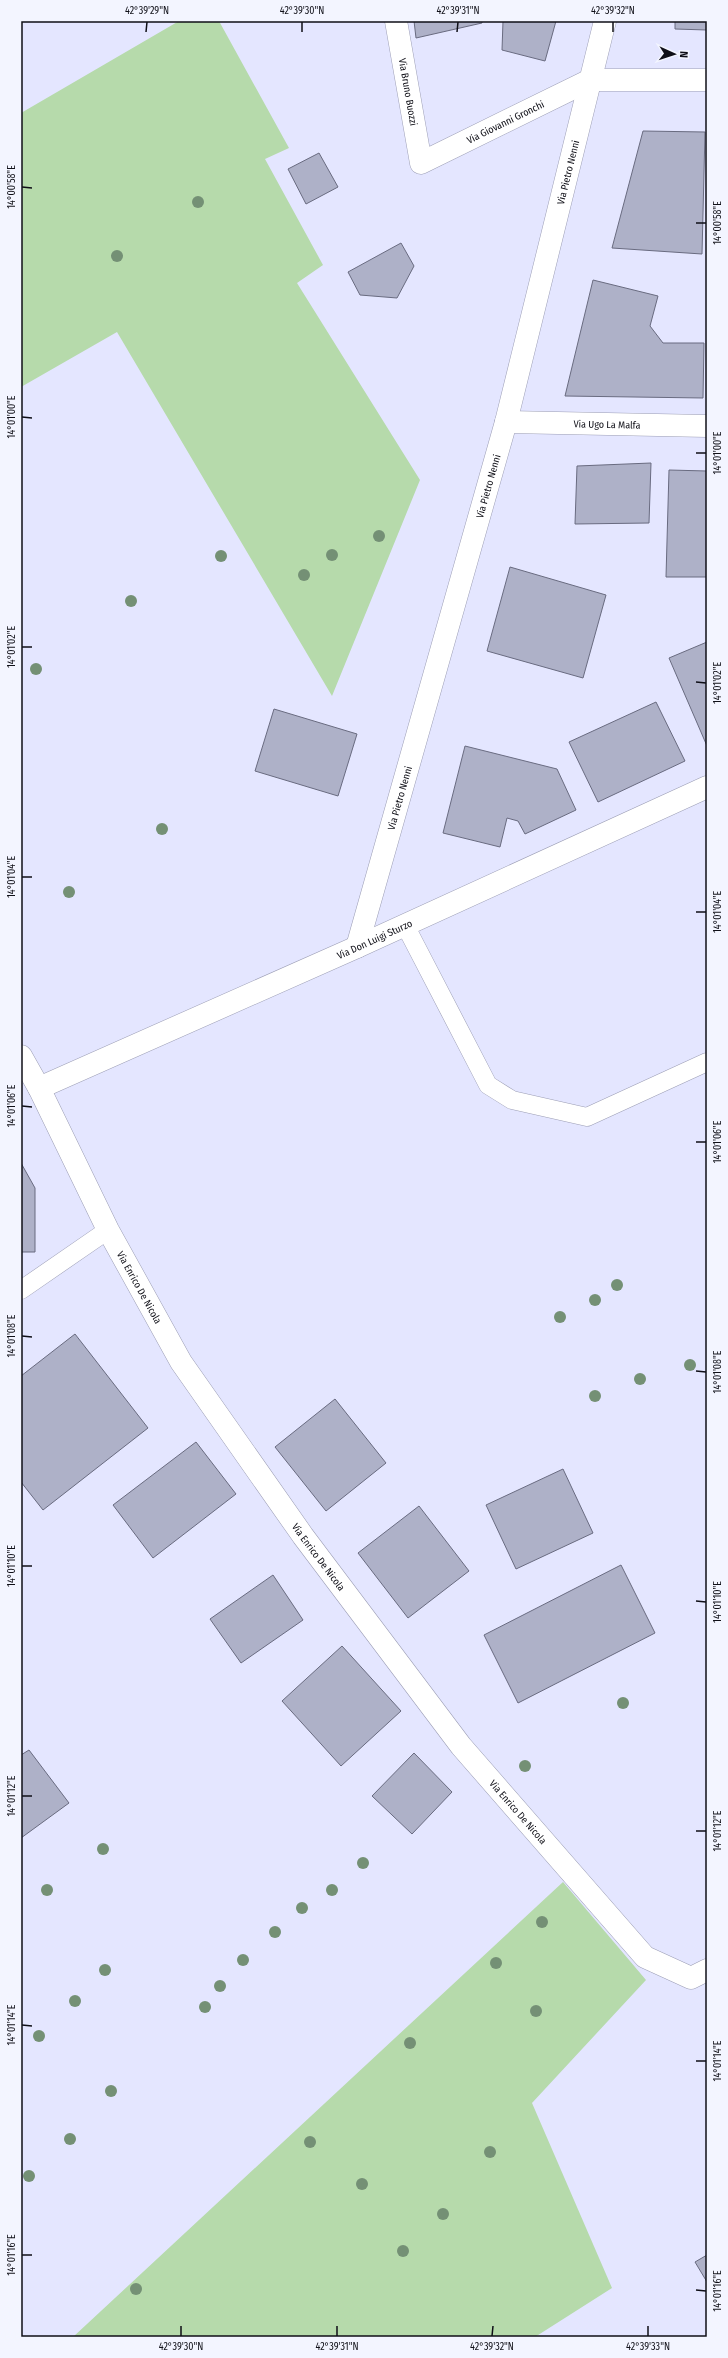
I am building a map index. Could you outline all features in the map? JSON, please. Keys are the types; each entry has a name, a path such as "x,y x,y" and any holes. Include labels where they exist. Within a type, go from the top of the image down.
{"street":[{"name":"Via Bruno Buozzi","path":"396,21 421,163"},
{"name":"Via Pietro Nenni","path":"357,947 506,422 605,21"},
{"name":"Via Giovanni Gronchi","path":"421,163 590,80"},
{"path":"590,80 707,80"},
{"name":"Via Ugo La Malfa","path":"506,422 707,426"},
{"name":"Via Don Luigi Sturzo","path":"39,1088 357,947 707,787"},
{"name":"Via Enrico De Nicola","path":"21,1056 39,1088 108,1230 181,1362 303,1536 461,1746 645,1957 691,1978 707,1970"}],"lane":[{"path":"405,925 488,1085 512,1100 588,1117 707,1062"},
{"path":"21,1290 108,1230"}],"green space":[{"path":"179,21 219,21 289,148 265,159 323,265 297,283 420,480 332,696 117,332 21,387 21,113"},
{"path":"563,1882 646,1980 532,2103 612,2288 535,2337 73,2337"}],"building":[{"path":"414,21 482,21 482,23 416,38"},
{"path":"503,21 556,21 545,61 502,50"},
{"path":"675,21 707,21 707,30 675,29"},
{"path":"643,131 705,132 702,254 612,248"},
{"path":"319,153 338,187 306,204 288,169"},
{"path":"401,243 414,266 397,298 360,295 348,272"},
{"path":"593,280 658,296 650,326 663,343 704,343 703,398 565,396"},
{"path":"651,463 649,523 575,524 577,466"},
{"path":"669,470 707,471 707,577 666,577"},
{"path":"510,567 606,595 583,678 487,651"},
{"path":"707,642 707,746 669,658"},
{"path":"656,702 685,761 598,802 569,742"},
{"path":"274,709 357,734 338,796 255,771"},
{"path":"465,746 557,769 576,810 525,834 518,821 507,818 500,847 443,833"},
{"path":"21,1163 35,1188 35,1252 21,1252"},
{"path":"75,1334 148,1428 43,1510 21,1482 21,1376"},
{"path":"335,1399 386,1463 326,1511 275,1447"},
{"path":"196,1442 236,1494 153,1558 113,1505"},
{"path":"563,1469 593,1533 516,1569 486,1505"},
{"path":"419,1506 469,1571 408,1618 358,1553"},
{"path":"621,1565 655,1633 518,1703 484,1635"},
{"path":"273,1575 303,1620 241,1663 210,1619"},
{"path":"342,1646 401,1711 341,1766 282,1701"},
{"path":"29,1750 69,1803 21,1838 21,1755"},
{"path":"414,1753 452,1792 412,1834 372,1796"},
{"path":"707,2255 707,2282 695,2262"}]}
